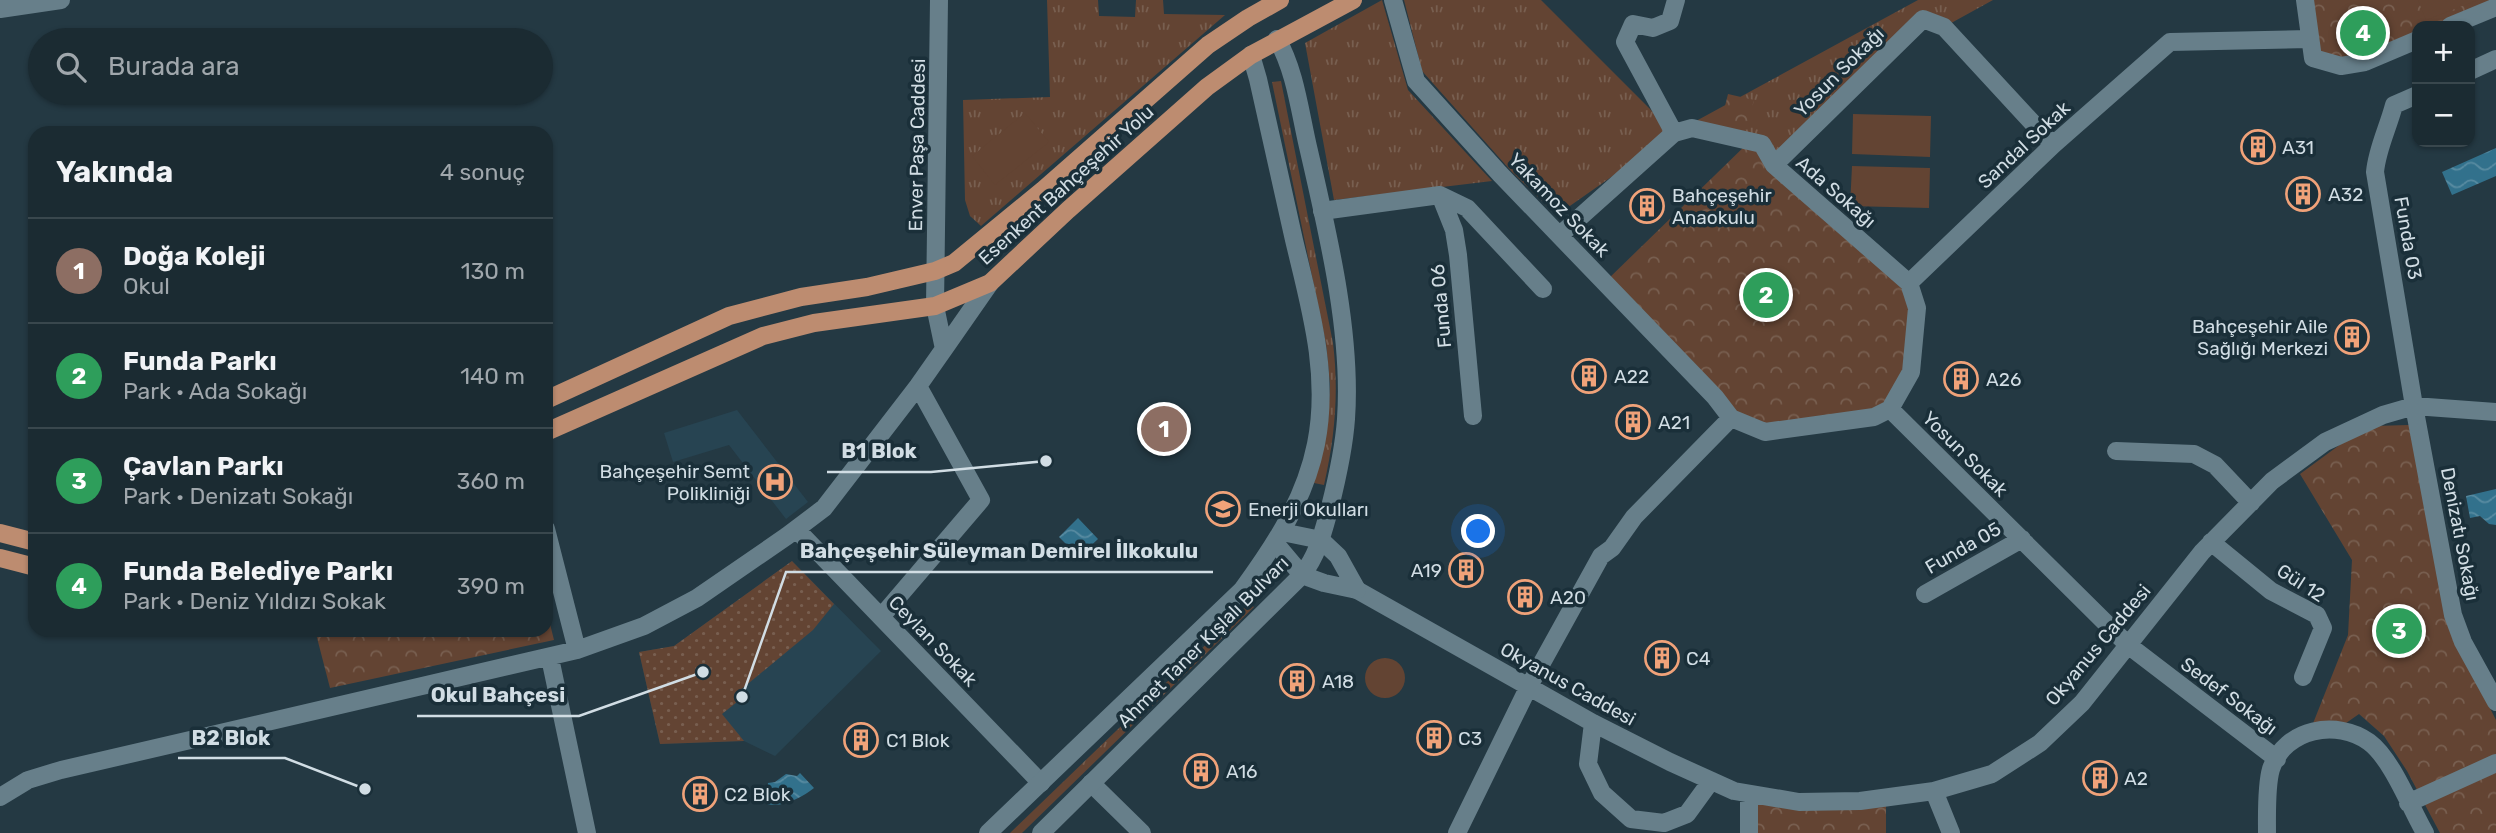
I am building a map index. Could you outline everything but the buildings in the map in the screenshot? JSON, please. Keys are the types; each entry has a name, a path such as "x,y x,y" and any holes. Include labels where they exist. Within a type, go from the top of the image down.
{"main road":[{"name":"Esenkent Bahçeşehir Yolu","path":"553,397 729,316 801,297 867,287 935,271 954,263 982,242 1208,46 1280,0"},
{"name":"Esenkent Bahçeşehir Yolu","path":"553,429 763,336 935,298 990,283 1187,104 1251,55 1353,0"},
{"path":"1248,18 1262,25 1277,39"},
{"path":"1248,18 1251,55"},
{"path":"0,533 28,540"},
{"path":"0,558 28,565"}],"street":[{"path":"0,9 61,0"},
{"name":"Enver Paşa Caddesi","path":"939,0 935,298 944,349"},
{"name":"Yakamoz Sokak","path":"1393,0 1416,82 1500,174 1715,397 1731,418"},
{"path":"1560,235 1674,133 1625,42 1633,24 1653,27 1670,21 1676,0"},
{"path":"2305,0 2313,58 2341,66 2365,62 2412,42"},
{"path":"2461,21 2496,7"},
{"name":"Yosun Sokağı","path":"1774,165 1923,19 1944,27 2053,145"},
{"name":"Ahmet Taner Kışlalı Bulvarı","path":"1041,833 1301,575 1313,561 1321,540 1337,480 1346,419 1345,365 1339,300 1322,211 1289,63 1277,39"},
{"name":"Sandal Sokak","path":"1909,283 2053,145 2170,42 2309,39"},
{"name":"Ahmet Taner Kışlalı Bulvarı","path":"988,833 1242,590 1279,538 1298,497 1316,444 1322,394 1318,343 1251,55"},
{"path":"2475,69 2496,60"},
{"name":"Funda 03","path":"2412,96 2394,105 2377,154 2375,172 2414,406"},
{"name":"Ada Sokağı","path":"1674,133 1692,128 1762,144 1774,165 1909,283"},
{"path":"1322,211 1440,195 1466,208 1543,289"},
{"name":"Funda 06","path":"1440,195 1454,230 1458,256 1473,416"},
{"path":"0,797 28,780 61,770 550,658 643,626 697,598 824,508 918,386 990,283"},
{"path":"1457,833 1528,688 1601,556 1612,548 1634,517 1731,418 1765,432 1874,417 1891,410 1911,372 1917,308 1909,283"},
{"path":"881,617 981,500 918,386"},
{"name":"Okyanus Caddesi","path":"1357,590 1593,723 1734,791 1799,802 1860,802 1934,791 1992,774 2040,743 2082,703 2211,542 2272,481 2325,442 2383,415 2414,406 2496,412"},
{"name":"Denizatı Sokağı","path":"2414,406 2454,615 2463,642 2496,702"},
{"name":"Yosun Sokak","path":"1891,410 2128,645"},
{"path":"2116,450 2194,453 2215,465 2251,502"},
{"name":"Ceylan Sokak","path":"796,529 1041,783"},
{"path":"1279,538 1321,540 1338,556 1357,590"},
{"path":"1279,538 1301,575 1357,590"},
{"name":"Funda 05","path":"1924,594 2022,539"},
{"name":"Gül 12","path":"2211,542 2271,591 2317,615 2323,628 2303,677"},
{"path":"553,556 577,650"},
{"name":"Sedef Sokağı","path":"2128,645 2277,759 2271,768 2267,833"},
{"path":"550,658 587,833"},
{"path":"1593,723 1588,764 1602,793 1631,819 1664,823 1687,814 1711,781"},
{"path":"2277,759 2287,744 2310,731 2339,729 2369,742 2388,762 2425,833"},
{"path":"2408,803 2496,763"},
{"path":"1091,783 1142,833"},
{"path":"1934,791 1951,833"},
{"path":"1749,794 1749,833"}],"shaded area":[{"name":"Bahçeşehir Semt Polikliniği","path":"737,410 808,502 786,519 729,445 673,462 664,433"},
{"path":"792,561 881,651 775,756 744,741 660,744 639,652 674,646"}],"green space":[{"path":"1047,0 1098,0 1099,16 1135,17 1136,0 1163,0 1164,14 1225,15 981,226 970,216 965,200 963,100 1050,97"},
{"path":"1382,0 1408,90 1492,181 1334,200 1305,43"},
{"path":"1404,0 1541,0 1674,133 1557,215 1512,172 1422,71"},
{"path":"1918,0 1993,0 1944,27 1922,19 1774,165 1762,144 1674,133"},
{"path":"2305,0 2496,0 2459,21 2412,21 2412,42 2365,62 2313,58"},
{"path":"2418,0 2478,0 2426,20"},
{"path":"1281,81 1333,343 1335,414 1324,485 1314,483 1328,422 1330,384 1326,344 1272,82"},
{"path":"1728,94 1754,100 1747,128 1721,122"},
{"path":"1025,113 1049,142 995,185 972,156"},
{"path":"1853,114 1931,116 1930,157 1852,154"},
{"path":"1750,141 1909,283 1911,372 1890,409 1765,432 1741,423 1605,282"},
{"path":"1852,166 1930,168 1929,208 1850,206"},
{"path":"2409,425 2449,628 2496,720 2496,833 2440,833 2407,771 2384,736 2359,714 2339,728 2310,731 2348,635 2352,560 2300,474 2349,438 2373,426"},
{"path":"792,561 834,604 813,630 738,692 742,698 722,714 744,741 660,744 639,652 674,646"},
{"path":"1249,603 1254,607 1022,833 1010,833"},
{"path":"553,636 554,640 330,688 317,637"},
{"path":"1385,658 1399,664 1405,678 1399,692 1385,698 1371,692 1365,678 1371,664"},
{"path":"1749,794 1886,798 1886,833 1749,833"}],"water":[{"path":"2496,148 2496,176 2452,195 2442,172"},
{"path":"2496,489 2496,525 2489,524 2480,516 2470,518 2466,496"},
{"path":"1078,518 1098,539 1079,557 1059,537"},
{"path":"800,773 814,788 787,803 772,805 759,800 767,793 768,783 775,782 786,774 797,776"}],"place":[{"name":"Funda Belediye Parkı","path":"2363,33"},
{"name":"A31","path":"2258,147"},
{"name":"A32","path":"2303,194"},
{"name":"Bahçeşehir Anaokulu","path":"1647,206"},
{"name":"Funda Parkı","path":"1766,295"},
{"name":"Bahçeşehir Aile Sağlığı Merkezi","path":"2352,337"},
{"name":"A22","path":"1589,376"},
{"name":"A26","path":"1961,379"},
{"name":"A21","path":"1633,422"},
{"name":"Doğa Koleji","path":"1164,429"},
{"name":"B1 Blok","path":"1046,461"},
{"name":"Bahçeşehir Semt Polikliniği","path":"775,482"},
{"name":"Enerji Okulları","path":"1223,509"},
{"name":"A19","path":"1466,570"},
{"name":"A20","path":"1525,597"},
{"name":"Çavlan Parkı","path":"2399,631"},
{"name":"C4","path":"1662,658"},
{"name":"Okul Bahçesi","path":"703,672"},
{"name":"A18","path":"1297,681"},
{"name":"Bahçeşehir Süleyman Demirel İlkokulu","path":"742,697"},
{"name":"C3","path":"1434,738"},
{"name":"C1 Blok","path":"861,740"},
{"name":"A16","path":"1201,771"},
{"name":"A2","path":"2100,778"},
{"name":"B2 Blok","path":"365,789"},
{"name":"C2 Blok","path":"700,794"}]}
